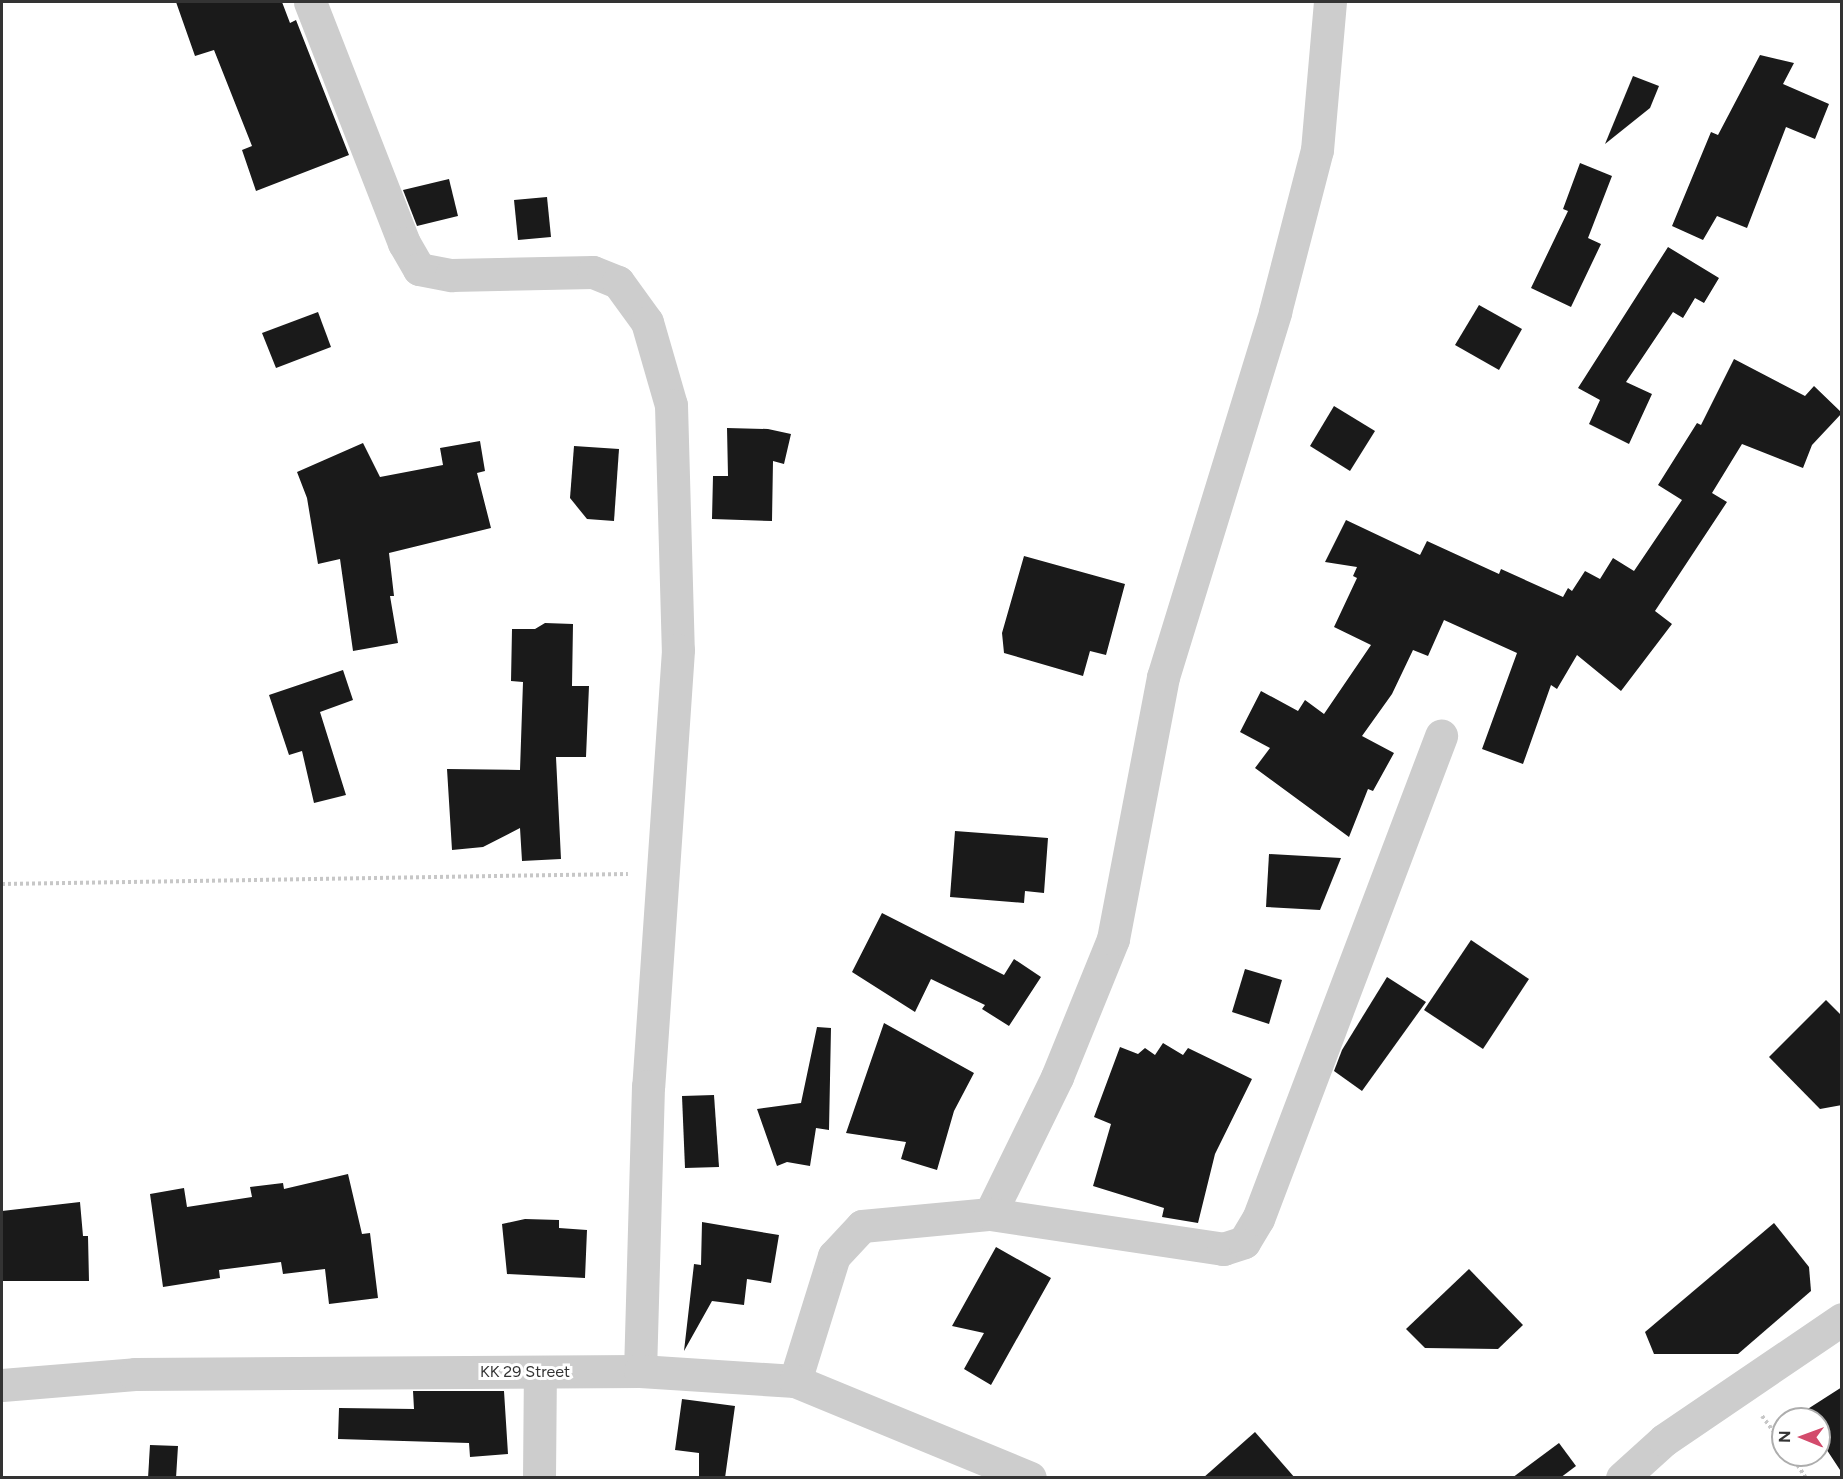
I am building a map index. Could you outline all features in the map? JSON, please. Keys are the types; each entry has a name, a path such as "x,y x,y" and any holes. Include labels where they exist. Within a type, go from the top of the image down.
{"street":[{"path":"310,2 404,243 419,269 451,275 593,272 618,282 647,322 671,405 678,650 648,1086 640,1371"},
{"path":"990,1214 1057,1077 1113,939 1162,677 1275,312 1317,150 1330,2"},
{"path":"795,1381 834,1256 862,1226 990,1214 1223,1249 1244,1242 1258,1219 1441,736"},
{"path":"1622,1478 1664,1440 1842,1319"},
{"name":"KK 29 Street","path":"2,1385 135,1374 640,1371 795,1381 1029,1478"},
{"path":"539,1478 540,1372"}],"path":[{"path":"2,884 663,873"}],"building":[{"path":"176,2 282,2 290,23 296,20 349,155 256,191 242,150 252,146 214,50 195,56"},
{"path":"1760,55 1794,63 1783,84 1829,104 1815,139 1786,127 1747,228 1717,216 1703,240 1672,226 1711,132 1718,135"},
{"path":"1633,76 1659,86 1650,108 1605,144"},
{"path":"1580,163 1612,176 1588,238 1601,244 1571,307 1531,288 1568,211 1563,209"},
{"path":"449,179 458,216 417,226 403,190"},
{"path":"547,197 551,237 518,240 514,200"},
{"path":"1668,247 1719,278 1704,303 1695,298 1683,318 1673,312 1626,382 1652,394 1629,444 1589,424 1600,400 1578,388"},
{"path":"1479,305 1522,329 1499,370 1455,345"},
{"path":"318,312 331,347 276,368 262,333"},
{"path":"1734,359 1805,396 1814,386 1842,413 1812,445 1803,468 1742,444 1712,493 1727,502 1655,611 1672,624 1621,691 1577,655 1557,689 1551,685 1523,764 1482,749 1517,653 1444,620 1428,656 1413,650 1392,694 1362,736 1394,753 1373,791 1368,789 1349,837 1255,768 1270,748 1240,732 1261,691 1298,711 1305,700 1324,714 1371,645 1334,627 1357,578 1353,576 1357,567 1325,562 1346,520 1420,555 1427,541 1499,574 1501,569 1563,597 1568,588 1572,591 1585,571 1600,579 1613,558 1634,571 1682,500 1658,485 1697,423 1701,425"},
{"path":"1334,406 1375,431 1350,471 1310,446"},
{"path":"727,428 768,429 791,434 784,464 773,461 772,521 712,519 713,476 728,476"},
{"path":"480,441 485,471 477,473 491,528 389,553 394,596 390,596 398,643 353,651 340,559 318,564 307,498 297,472 363,443 380,477 443,465 440,448"},
{"path":"574,446 619,449 614,521 587,519 570,498"},
{"path":"1024,556 1125,584 1106,655 1090,651 1083,676 1004,653 1002,633"},
{"path":"545,623 573,624 572,686 589,686 586,757 556,757 561,859 522,861 520,828 483,847 452,850 447,769 520,770 523,682 511,681 512,629 535,629"},
{"path":"343,670 353,700 320,712 346,795 314,803 302,751 289,755 269,695"},
{"path":"955,831 1048,838 1044,893 1025,891 1024,903 950,897"},
{"path":"1269,854 1341,858 1320,910 1266,907"},
{"path":"882,913 1004,975 1014,959 1041,977 1009,1026 982,1009 985,1005 931,979 915,1012 852,972"},
{"path":"1471,940 1529,979 1483,1049 1424,1010"},
{"path":"1245,969 1282,980 1269,1024 1232,1012"},
{"path":"1387,977 1426,1002 1362,1091 1334,1071 1342,1050"},
{"path":"1826,1000 1842,1016 1842,1105 1820,1109 1769,1057"},
{"path":"884,1023 974,1073 954,1111 937,1170 901,1159 906,1142 846,1133"},
{"path":"817,1027 831,1028 829,1130 816,1128 810,1166 787,1162 777,1166 757,1109 801,1103"},
{"path":"1163,1043 1183,1055 1188,1048 1252,1079 1215,1154 1198,1223 1162,1217 1164,1208 1093,1186 1111,1124 1094,1117 1120,1047 1138,1054 1145,1048 1155,1055"},
{"path":"714,1095 719,1167 685,1168 682,1096"},
{"path":"348,1174 362,1234 370,1233 378,1298 329,1304 325,1269 283,1274 281,1262 219,1270 220,1278 163,1287 150,1194 184,1188 187,1207 252,1197 250,1187 283,1183 284,1189"},
{"path":"80,1202 83,1236 88,1236 89,1281 2,1281 2,1211"},
{"path":"525,1219 559,1220 559,1228 587,1230 585,1278 507,1274 502,1224"},
{"path":"702,1222 779,1235 771,1283 747,1279 744,1305 712,1301 684,1351 694,1264 701,1265"},
{"path":"1774,1223 1809,1267 1811,1291 1738,1354 1654,1354 1645,1332"},
{"path":"996,1247 1051,1278 991,1385 964,1369 984,1333 952,1326"},
{"path":"1469,1269 1523,1325 1498,1349 1425,1348 1406,1329"},
{"path":"1842,1387 1842,1473 1831,1456 1831,1407 1811,1407"},
{"path":"413,1391 504,1391 508,1454 470,1457 469,1443 338,1439 339,1408 414,1409"},
{"path":"682,1399 735,1406 725,1478 699,1478 699,1453 675,1450"},
{"path":"1255,1432 1295,1478 1203,1478"},
{"path":"1559,1443 1576,1466 1560,1478 1512,1478"},
{"path":"150,1445 178,1446 176,1478 148,1478"}]}
